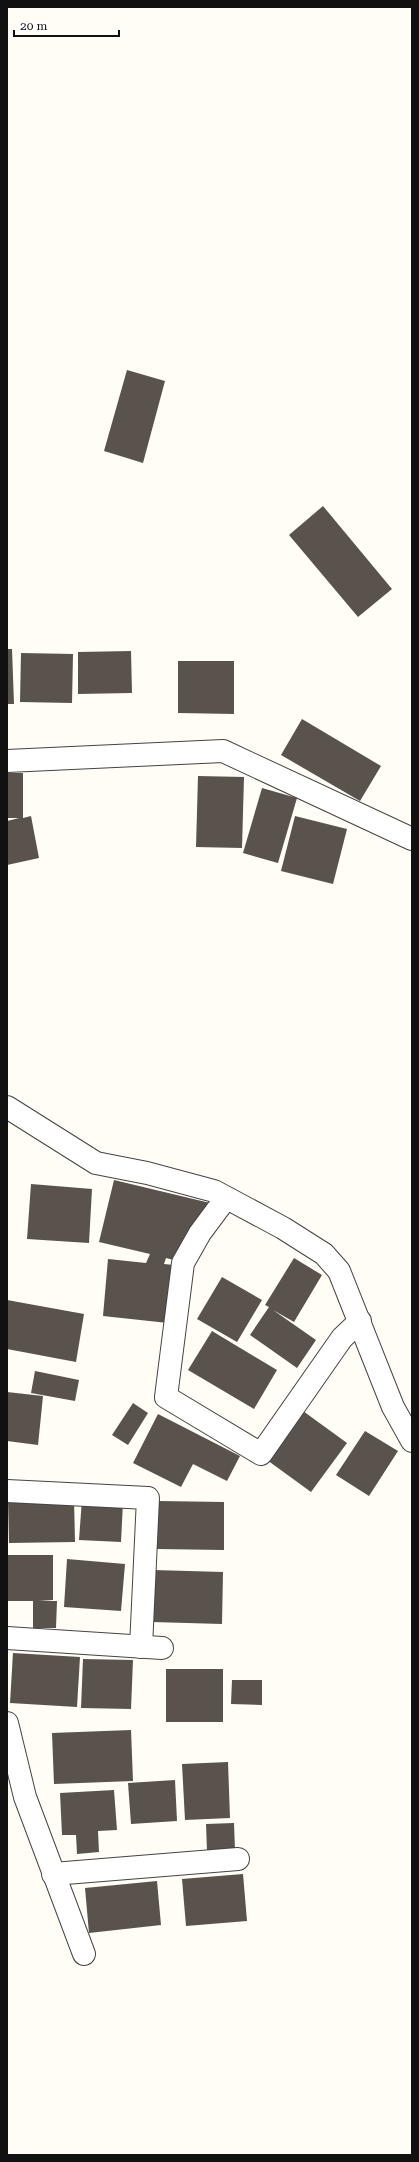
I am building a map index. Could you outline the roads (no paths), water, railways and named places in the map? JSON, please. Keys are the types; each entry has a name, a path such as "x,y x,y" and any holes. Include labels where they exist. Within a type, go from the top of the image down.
{"street":[{"path":"7,761 223,751 412,839"},
{"path":"7,1107 96,1163 214,1191 283,1228 324,1254 339,1271 393,1407 412,1442"},
{"path":"226,1198 200,1233 183,1263 166,1397 261,1454 342,1338 360,1321"},
{"path":"7,1490 148,1498 151,1647 7,1638"},
{"path":"7,1723 25,1797 84,1954"},
{"path":"53,1874 238,1858"}]}
